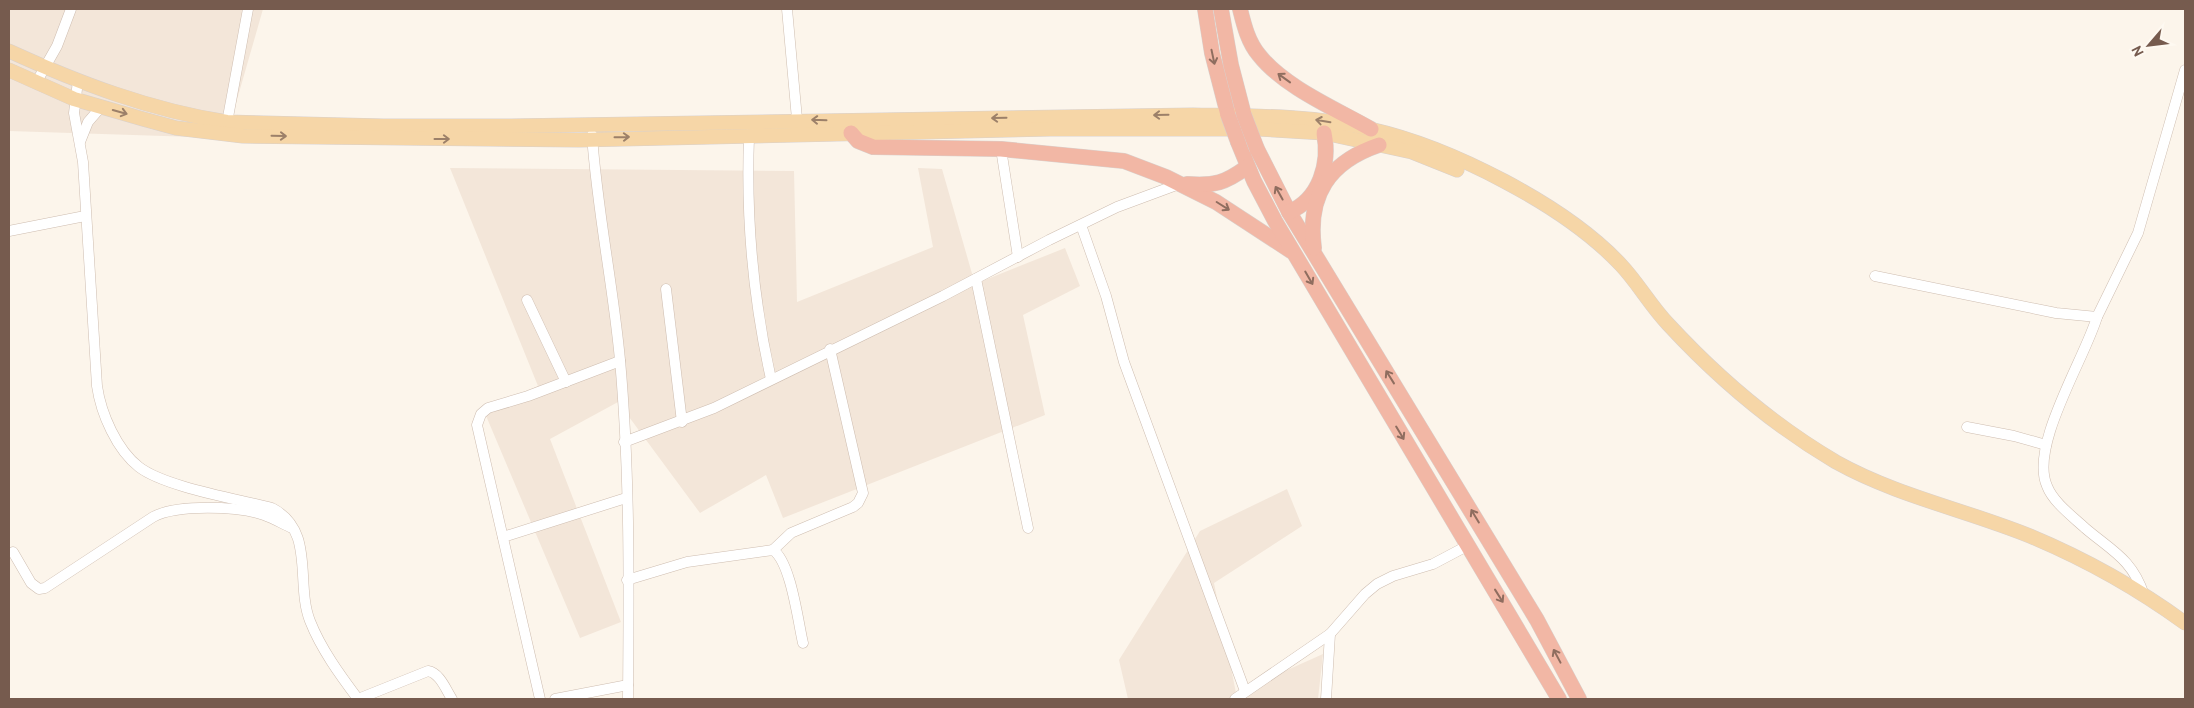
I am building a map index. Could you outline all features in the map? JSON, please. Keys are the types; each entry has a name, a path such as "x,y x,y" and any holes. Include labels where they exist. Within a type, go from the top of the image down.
{"highway":[{"path":"1205,9 1212,53 1228,115 1247,166 1294,253 1559,699"},
{"path":"1222,9 1230,65 1244,114 1257,149 1315,255 1537,620 1579,699"},
{"path":"1240,9 1251,42 1269,67 1292,84 1372,129"},
{"path":"851,127 858,141 873,147 1001,149 1124,161 1216,202 1294,253"},
{"path":"1290,212 1305,205 1320,179 1327,161 1328,149 1324,132"},
{"path":"1315,255 1312,223 1326,183 1336,168 1349,158 1379,145"},
{"path":"1179,184 1203,186 1220,184 1247,166"},
{"path":"1519,629 1537,620"}],"main road":[{"path":"9,51 78,81 127,99 186,114 225,128 367,138 592,139 749,137 851,127 1193,114 1297,117 1372,129 1443,154 1512,191"},
{"path":"9,70 74,99 176,128 797,119 851,127 1259,129 1324,132 1412,152 1547,206 1583,231 1620,264 1641,293 1668,324 1735,389 1754,406 1810,446 1865,477 2030,536 2081,560 2144,595 2185,623"}],"street":[{"path":"36,82 57,46 71,9"},
{"path":"225,128 248,9"},
{"path":"787,9 797,119"},
{"path":"2144,595 2131,565 2073,517 2050,492 2044,480 2043,462 2046,445 2063,397 2097,317 2138,233 2185,70"},
{"path":"78,81 74,99 74,113 83,162 85,216 99,397 122,448 140,468 153,475 272,508 288,519 302,551 306,611 310,623 330,659 358,699 428,671 434,672 438,676 452,699"},
{"path":"80,142 88,122 101,107"},
{"path":"591,123 595,178 620,361 626,498 628,699"},
{"path":"749,137 747,187 751,250 758,303 772,379"},
{"path":"1001,149 1018,257"},
{"path":"624,442 682,422 976,279 1117,207 1179,184"},
{"path":"9,231 85,216"},
{"path":"1081,225 1106,296 1124,362 1244,691"},
{"path":"1875,276 2056,313 2097,317"},
{"path":"976,279 1028,528"},
{"path":"666,289 682,422"},
{"path":"527,300 566,382"},
{"path":"627,580 686,562 773,550 791,533 853,507 858,503 863,494 830,350"},
{"path":"540,699 479,442 478,420 488,408 566,382 620,361"},
{"path":"1967,427 2014,436 2046,445"},
{"path":"503,537 626,498"},
{"path":"13,552 31,583 39,589 45,588 153,517 167,510 188,508 249,512 293,528"},
{"path":"1234,699 1330,634 1376,584 1393,576 1433,564 1467,546"},
{"path":"773,550 777,553 785,569 803,644"},
{"path":"1326,699 1330,634"},
{"path":"555,699 628,685"}],"shaded area":[{"path":"9,9 263,9 226,138 9,131"},
{"path":"450,168 794,171 797,302 933,247 918,168 942,169 975,284 1065,248 1080,286 1023,315 1045,415 783,518 766,475 700,513 618,402 550,439 621,622 580,638 484,411 538,386"},
{"path":"1287,489 1302,526 1214,583 1236,693 1323,654 1318,699 1128,699 1119,660 1200,531"}]}
